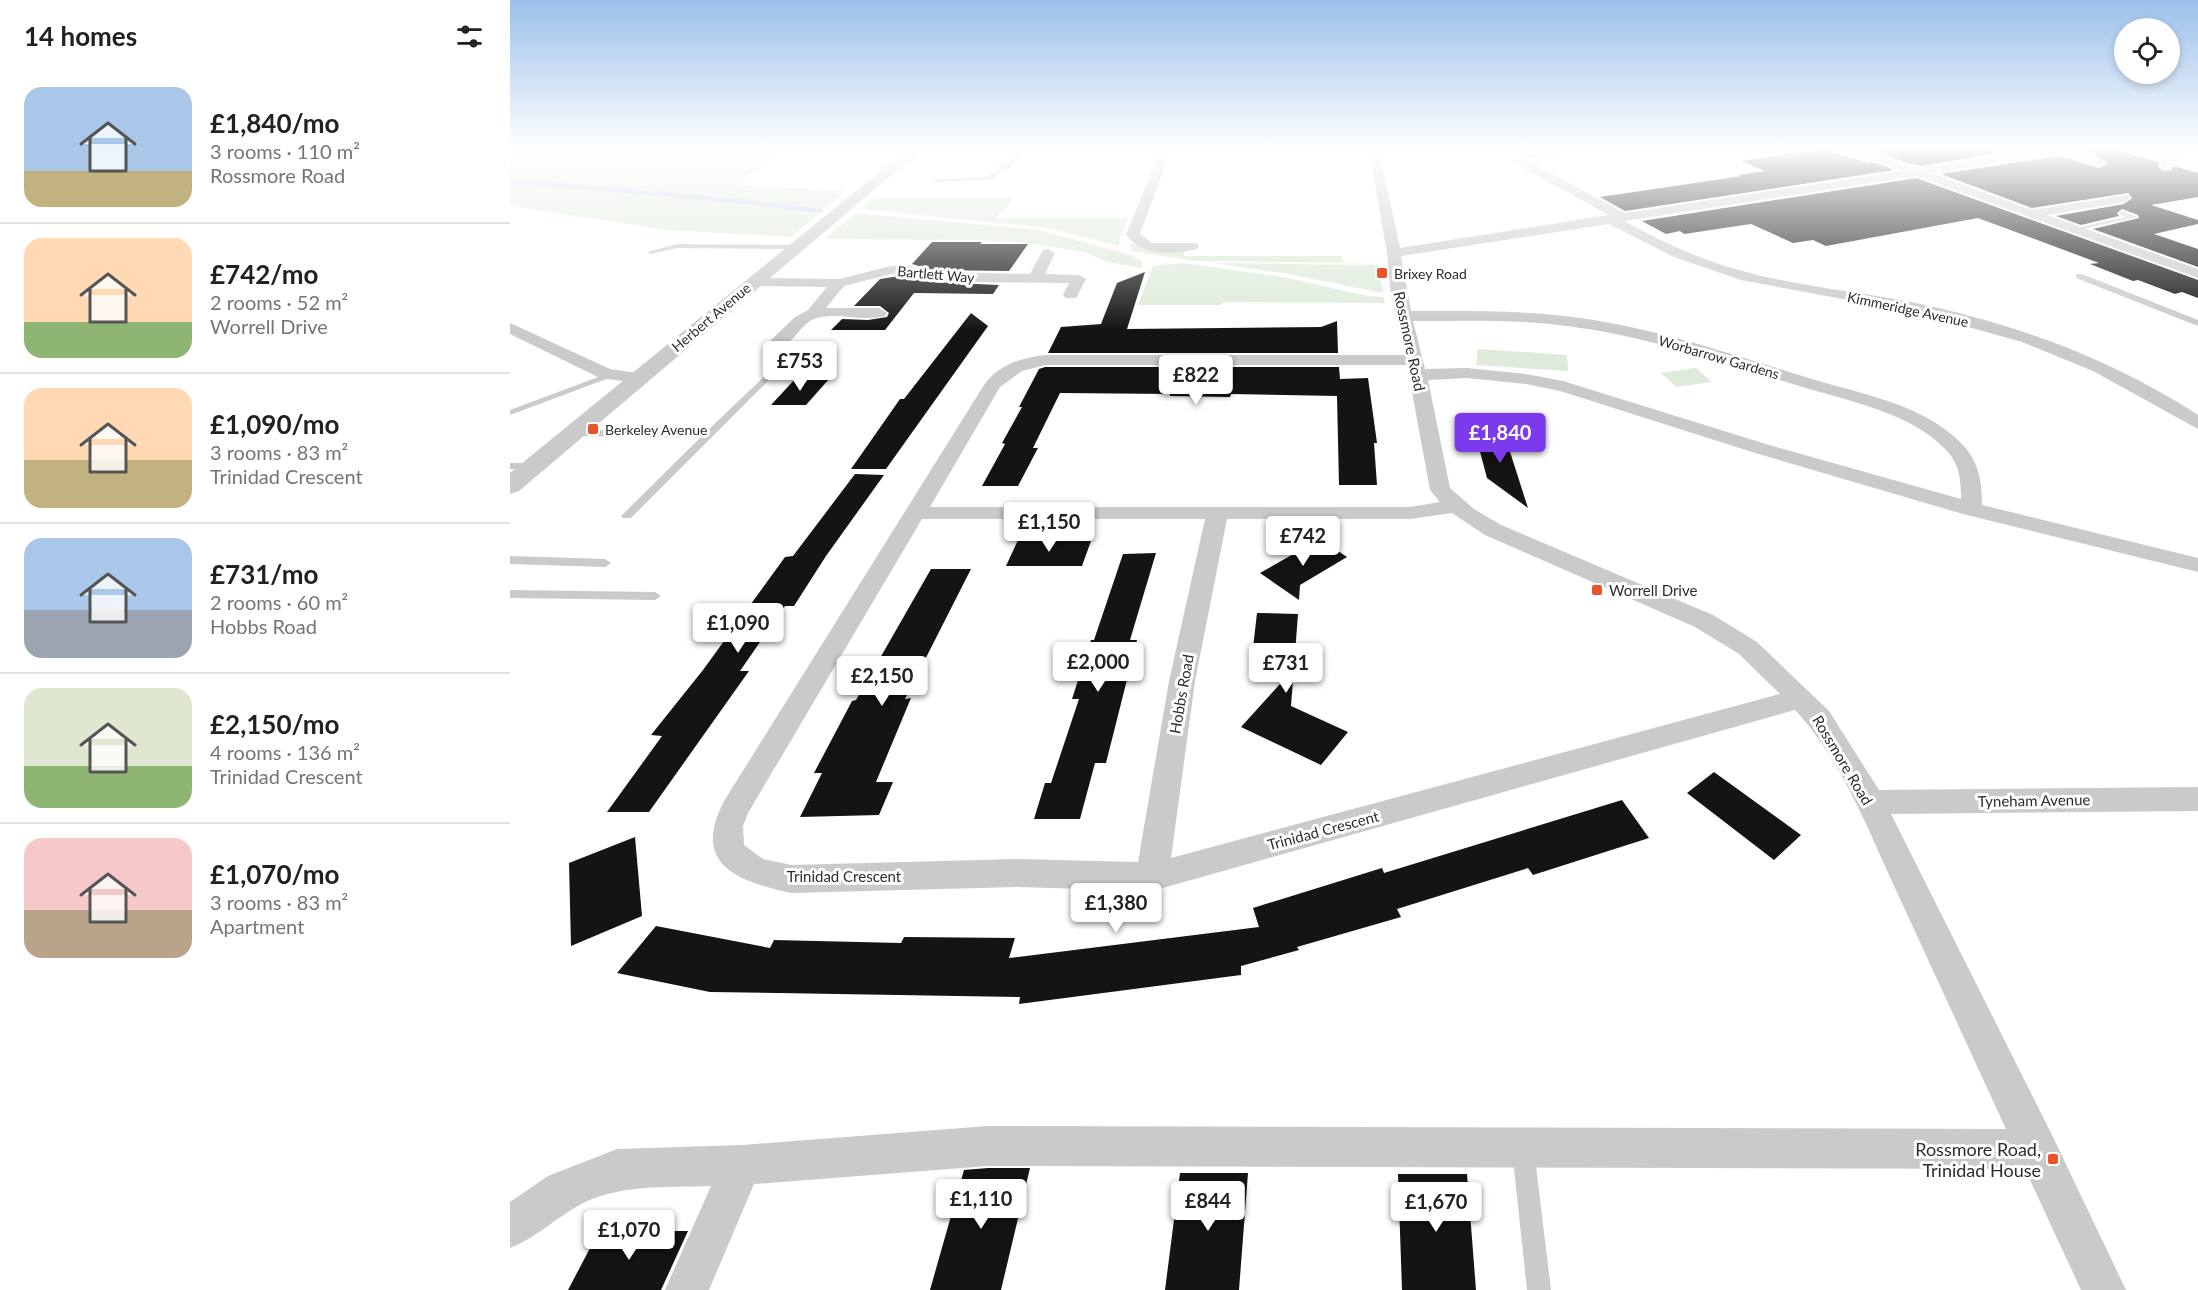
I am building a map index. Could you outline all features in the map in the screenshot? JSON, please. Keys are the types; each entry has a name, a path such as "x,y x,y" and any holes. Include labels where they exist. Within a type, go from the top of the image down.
{"street":[{"name":"Herbert Avenue","path":"510,486 841,210"},
{"path":"1142,210 1133,234 1138,242 1146,247 1192,246"},
{"name":"Rossmore Road","path":"1386,210 1404,316 1440,490 1455,506 1493,530 1704,621 1748,648 1819,718 1870,802 2104,1290"},
{"name":"Kimmeridge Avenue","path":"1603,210 1662,247 1724,271 1763,281 1946,315 2056,350 2144,389 2198,423"},
{"path":"1394,253 1667,210"},
{"path":"2022,210 2198,274"},
{"path":"2030,213 2048,210"},
{"path":"1035,279 1048,253"},
{"name":"Bartlett Way","path":"754,282 839,282 891,270 906,269 931,276 1079,279 1071,295"},
{"path":"777,344 801,320 814,313 835,291 839,282"},
{"path":"814,313 879,313"},
{"name":"Worbarrow Gardens","path":"1404,316 1530,317 1606,328 1722,357 1872,403 1933,430 1954,447 1965,461 1971,480 1971,509"},
{"path":"510,328 606,374 638,378"},
{"name":"Trinidad Crescent","path":"1416,368 1067,360 1022,364 1003,373 993,385 750,784 728,825 733,853 742,865 756,872 792,879 1026,873 1152,877 1801,698"},
{"path":"1416,368 1526,379 1563,386 1759,448 1971,509 2198,565"},
{"path":"915,513 1410,513 1455,506"},
{"name":"Hobbs Road","path":"1152,877 1182,681 1217,513"},
{"name":"Tyneham Avenue","path":"1870,802 2198,799"},
{"path":"510,1227 563,1191 617,1169 742,1165 988,1146 2038,1149"},
{"path":"687,1290 742,1165"}],"lane":[{"path":"2075,229 2134,217 2121,213"},
{"path":"651,252 677,246 796,247"},
{"path":"2079,276 2198,323"},
{"path":"627,516 771,373"},
{"path":"512,413 612,375"},
{"path":"576,433 709,435"},
{"path":"510,466 534,466"},
{"path":"510,561 605,563"},
{"path":"510,594 655,596"},
{"path":"1523,1148 1539,1290"}],"green space":[{"path":"538,210 822,210 791,237 668,230"},
{"path":"873,210 1003,210 996,218 1129,218 1119,240 1120,246 1048,228"},
{"path":"856,213 1039,230 1131,255 1142,262 1143,268 1107,262 1085,252 1028,243 979,240 825,239"},
{"path":"1130,243 1148,248 1185,248 1184,256 1342,256 1343,262 1373,263 1194,261 1137,252 1131,250"},
{"path":"1184,263 1283,277 1368,296 1384,297 1384,303 1224,302 1220,305 1138,305 1153,266"},
{"path":"1213,263 1378,265 1383,293 1289,274"},
{"path":"1478,349 1567,355 1568,371 1476,365"},
{"path":"1696,368 1712,382 1676,387 1661,373"}],"building":[{"path":"1711,210 2005,210 2198,280 2198,298 2182,292 2175,294 2138,280 2133,281 2090,264 2099,263 1978,218 1826,246 1813,240 1793,243 1751,224 1684,234 1680,231 1666,234 1642,221"},
{"path":"2089,210 2120,210 2117,213 2119,216 2081,225 2056,216"},
{"path":"2125,210 2167,210 2198,220 2198,224 2154,234 2198,249 2198,267 2093,229 2139,218 2138,215"},
{"path":"932,242 1028,244 1009,271 932,270 912,264"},
{"path":"1145,272 1127,329 1321,327 1337,321 1338,353 1048,353 1061,327 1101,324 1117,283"},
{"path":"906,275 931,282 999,285 993,294 914,293 885,330 831,330 842,319 868,320 887,317 889,313 880,306 854,306 880,279"},
{"path":"971,313 988,326 886,469 851,469 900,399 904,399"},
{"path":"1045,367 1339,367 1340,379 1368,378 1377,443 1374,443 1377,485 1339,485 1337,396 1231,394 1230,397 1060,393 1033,448 1038,448 1018,486 982,486 1005,444 1002,443 1039,369"},
{"path":"796,378 829,379 806,405 771,405"},
{"path":"1475,433 1504,433 1528,508 1487,478"},
{"path":"855,474 884,475 826,556 794,606 785,606 740,671 749,671 649,812 607,812 662,736 651,735 703,670 785,557 793,556"},
{"path":"1320,539 1347,557 1300,585 1299,600 1260,573"},
{"path":"1018,540 1091,541 1082,566 1006,566"},
{"path":"1156,553 1130,640 1137,640 1106,763 1095,763 1080,819 1034,819 1045,783 1051,783 1079,699 1072,699 1123,554"},
{"path":"931,569 971,569 905,699 911,698 876,782 893,782 879,815 800,817 822,773 814,773 852,701 856,700"},
{"path":"1257,613 1298,614 1291,706 1348,732 1321,765 1241,727 1289,674 1250,674"},
{"path":"1714,772 1801,835 1774,860 1687,793"},
{"path":"1622,800 1649,838 1533,875 1528,868 1397,909 1401,917 1241,966 1241,975 1019,1004 1020,997 710,992 617,973 656,926 770,948 774,940 901,943 904,937 1015,938 1009,958 1259,927 1253,908 1382,868 1384,873"},
{"path":"635,837 642,916 571,946 569,863"},
{"path":"1030,1168 1001,1290 930,1290 964,1170"},
{"path":"1180,1173 1248,1173 1239,1290 1165,1290"},
{"path":"1398,1174 1467,1174 1476,1290 1402,1290"},
{"path":"599,1231 688,1231 661,1290 568,1290"}],"waterway":[{"path":"814,210 821,211"}],"place":[{"name":"Brixey Road","path":"1382,273"},
{"name":"Berkeley Avenue","path":"593,429"},
{"name":"Worrell Drive","path":"1597,590"},
{"name":"Rossmore Road, Trinidad House","path":"2053,1159"}]}
